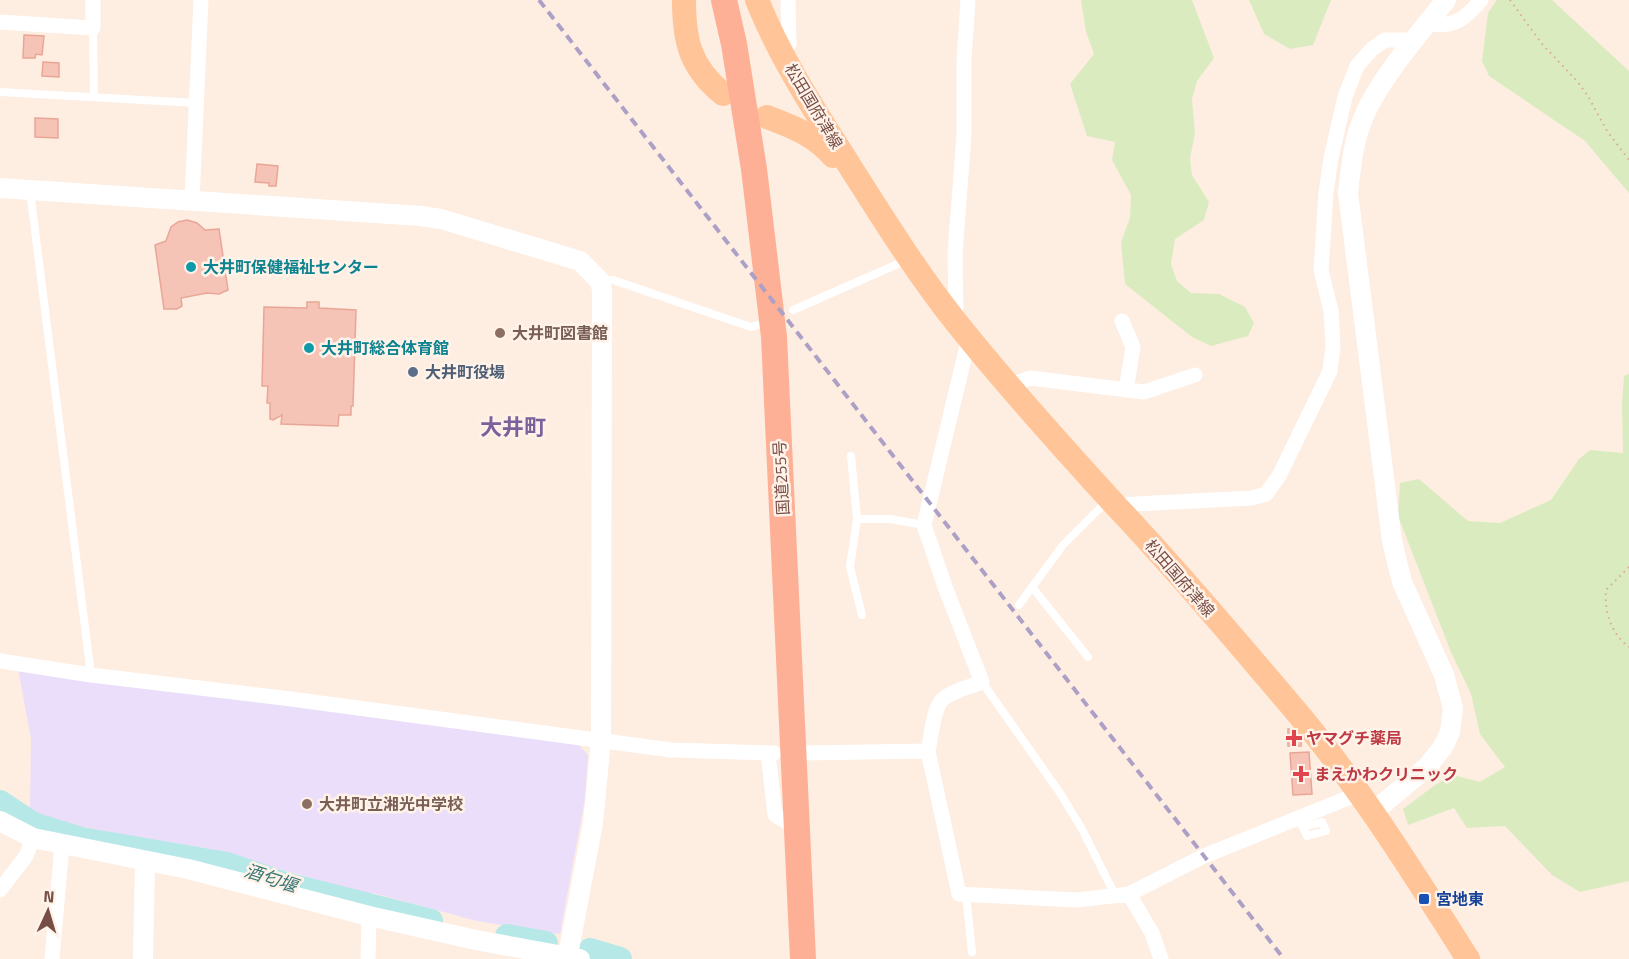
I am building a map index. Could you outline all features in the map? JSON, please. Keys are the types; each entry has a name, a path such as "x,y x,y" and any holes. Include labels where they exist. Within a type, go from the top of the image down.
{"highway":[{"name":"国道255号","path":"724,0 734,44 764,246 766,331 803,959"}],"main road":[{"path":"684,0 686,39 696,64 708,82 723,94"},
{"name":"松田国府津線","path":"757,0 770,31 811,105 909,259 962,330 1291,705 1345,772 1468,959"},
{"name":"松田国府津線","path":"767,117 810,134 823,143 877,209"}],"street":[{"path":"0,22 93,28 93,0"},
{"path":"192,200 201,0"},
{"path":"788,0 789,44"},
{"path":"968,0 964,59 964,135 955,253 962,330 924,525 982,682 942,700 937,711 928,751 959,894 1077,900 1123,896 1204,856 1301,816 1365,803 1427,767 1443,747 1450,732 1453,708 1444,675 1402,582 1392,541 1348,193 1352,155 1364,117 1380,88 1446,0"},
{"path":"1429,23 1447,26 1461,21 1481,0"},
{"path":"1112,502 1252,498 1266,494 1279,476 1330,371 1334,346 1331,311 1321,270 1326,193 1331,158 1345,97 1357,66 1372,49 1385,40 1415,40"},
{"path":"0,188 441,219 580,261 600,281 602,290 601,740 593,822 574,957 476,940 369,916 188,870 62,845 33,838 0,821"},
{"path":"1122,321 1133,347 1125,390"},
{"path":"1010,386 1030,378 1144,392 1195,375"},
{"path":"0,661 671,750 771,753 775,815 797,828"},
{"path":"803,753 928,751"},
{"path":"0,890 26,856 33,838"},
{"path":"52,959 62,845"},
{"path":"143,959 145,862"},
{"path":"1123,896 1152,933 1161,959"},
{"path":"368,959 369,916"}],"lane":[{"path":"93,28 94,97"},
{"path":"0,92 196,103"},
{"path":"30,190 92,675"},
{"path":"793,310 909,259"},
{"path":"600,281 613,280 766,331"},
{"path":"851,456 856,519 850,567 862,615"},
{"path":"1019,605 1063,545 1112,502"},
{"path":"856,519 890,519 924,525"},
{"path":"1032,586 1088,657"},
{"path":"982,682 1060,793 1123,896"},
{"path":"966,894 972,952"}],"path":[{"path":"1510,0 1542,44 1577,81 1607,131 1629,160"},
{"path":"1629,567 1606,590 1605,601 1609,619 1622,642 1629,646"}],"shaded area":[{"name":"大井町立湘光中学校","path":"18,668 579,745 588,755 585,798 560,934 477,921 373,893 363,893 210,849 78,826 30,811 31,739"}],"green space":[{"path":"1081,0 1192,0 1214,58 1197,81 1192,99 1195,134 1190,158 1192,175 1209,202 1204,220 1175,239 1171,264 1177,281 1191,293 1219,294 1245,307 1254,323 1248,336 1211,346 1192,337 1125,284 1121,242 1130,218 1131,195 1112,160 1115,142 1087,136 1070,84 1094,54 1086,32"},
{"path":"1249,0 1331,0 1313,45 1290,49 1264,34"},
{"path":"1497,0 1552,0 1629,71 1629,193 1585,141 1489,76 1482,61 1488,13"},
{"path":"1629,374 1629,881 1580,892 1552,875 1505,826 1467,828 1454,808 1408,825 1403,809 1435,785 1453,775 1480,782 1505,767 1480,734 1471,694 1451,652 1398,516 1400,483 1419,479 1468,521 1500,523 1551,500 1579,459 1590,450 1623,453 1624,376"}],"building":[{"path":"24,35 44,36 42,55 36,54 35,58 23,58"},
{"path":"43,62 59,63 59,77 42,76"},
{"path":"35,118 58,119 58,138 35,137"},
{"path":"257,164 278,166 276,186 255,182"},
{"name":"大井町保健福祉センター","path":"187,220 197,223 205,230 219,229 228,290 219,294 207,293 181,298 182,306 177,309 164,309 155,245 166,241 171,227"},
{"name":"大井町総合体育館","path":"307,302 319,302 319,308 356,310 353,406 351,406 351,415 339,415 338,426 281,424 282,415 273,420 270,419 270,403 267,403 268,386 262,386 264,307 307,308"},
{"name":"ヤマグチ薬局","path":"1288,729 1301,729 1301,746 1288,746"},
{"name":"まえかわクリニック","path":"1309,752 1312,794 1293,795 1290,753"}],"waterway":[{"name":"酒匂堰","path":"0,802 33,824 81,839 227,864 289,885 431,921"},
{"name":"酒匂堰","path":"507,936 546,943"},
{"name":"酒匂堰","path":"590,950 620,959"}],"railway":[{"path":"539,0 1284,959"}],"place":[{"name":"大井町保健福祉センター","path":"191,267"},
{"name":"大井町図書館","path":"500,333"},
{"name":"大井町総合体育館","path":"309,348"},
{"name":"大井町役場","path":"413,372"},
{"name":"ヤマグチ薬局","path":"1294,738"},
{"name":"まえかわクリニック","path":"1301,774"},
{"name":"大井町立湘光中学校","path":"307,804"},
{"name":"宮地東","path":"1424,899"}],"district":[{"name":"大井町","path":"513,427"}]}
